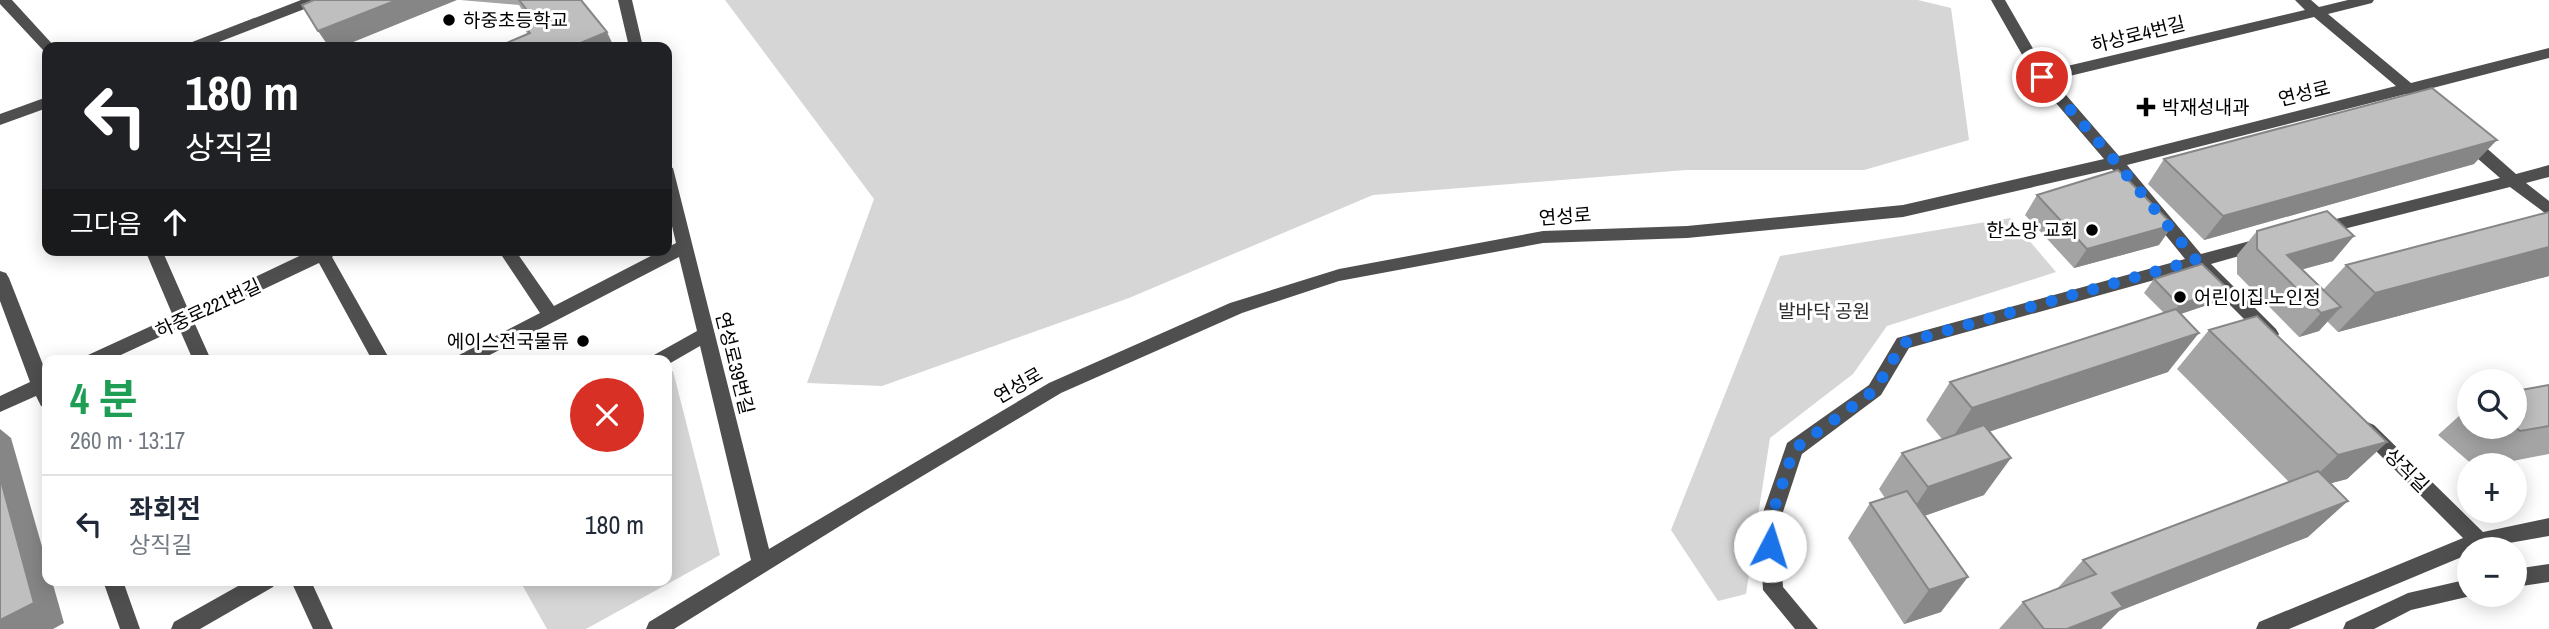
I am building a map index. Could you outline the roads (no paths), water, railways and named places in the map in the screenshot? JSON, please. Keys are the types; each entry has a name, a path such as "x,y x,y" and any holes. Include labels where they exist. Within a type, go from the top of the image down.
{"street":[{"path":"5,0 43,42"},
{"path":"211,42 315,0"},
{"path":"625,0 635,42"},
{"path":"1998,0 2042,77 2196,260 2284,347"},
{"path":"2302,0 2430,107"},
{"name":"하상로4번길","path":"2042,77 2315,10 2367,0"},
{"name":"연성로","path":"656,629 1055,388 1236,308 1339,275 1543,237 1687,232 1903,211 2069,174 2549,53"},
{"path":"0,120 42,104"},
{"path":"2461,135 2549,210"},
{"path":"2302,234 2549,171"},
{"name":"연성로39번길","path":"672,193 762,563"},
{"path":"1808,629 1773,590 1769,524 1794,449 1875,390 1903,343 2275,240"},
{"path":"672,253 685,246"},
{"path":"156,256 200,355"},
{"name":"하중로221번길","path":"105,355 317,256"},
{"name":"하중로221번길","path":"327,256 378,355"},
{"path":"510,256 551,316"},
{"path":"475,355 666,256"},
{"path":"0,278 42,382"},
{"path":"669,355 706,334"},
{"path":"0,404 42,390"},
{"name":"상직길","path":"2352,415 2475,537"},
{"path":"2499,537 2549,527"},
{"path":"2266,629 2457,550"},
{"path":"2527,576 2549,573"},
{"path":"115,586 130,629"},
{"path":"181,629 257,586"},
{"path":"303,586 323,629"},
{"path":"2353,629 2408,602 2457,591"}],"place":[{"name":"하중초등학교","path":"449,20"},
{"name":"박재성내과","path":"2146,107"},
{"name":"한소망 교회","path":"2092,230"},
{"name":"어린이집.노인정","path":"2180,297"},
{"name":"에이스전국물류","path":"583,341"}],"park label":[{"name":"발바닥 공원","path":"1824,311"}]}
